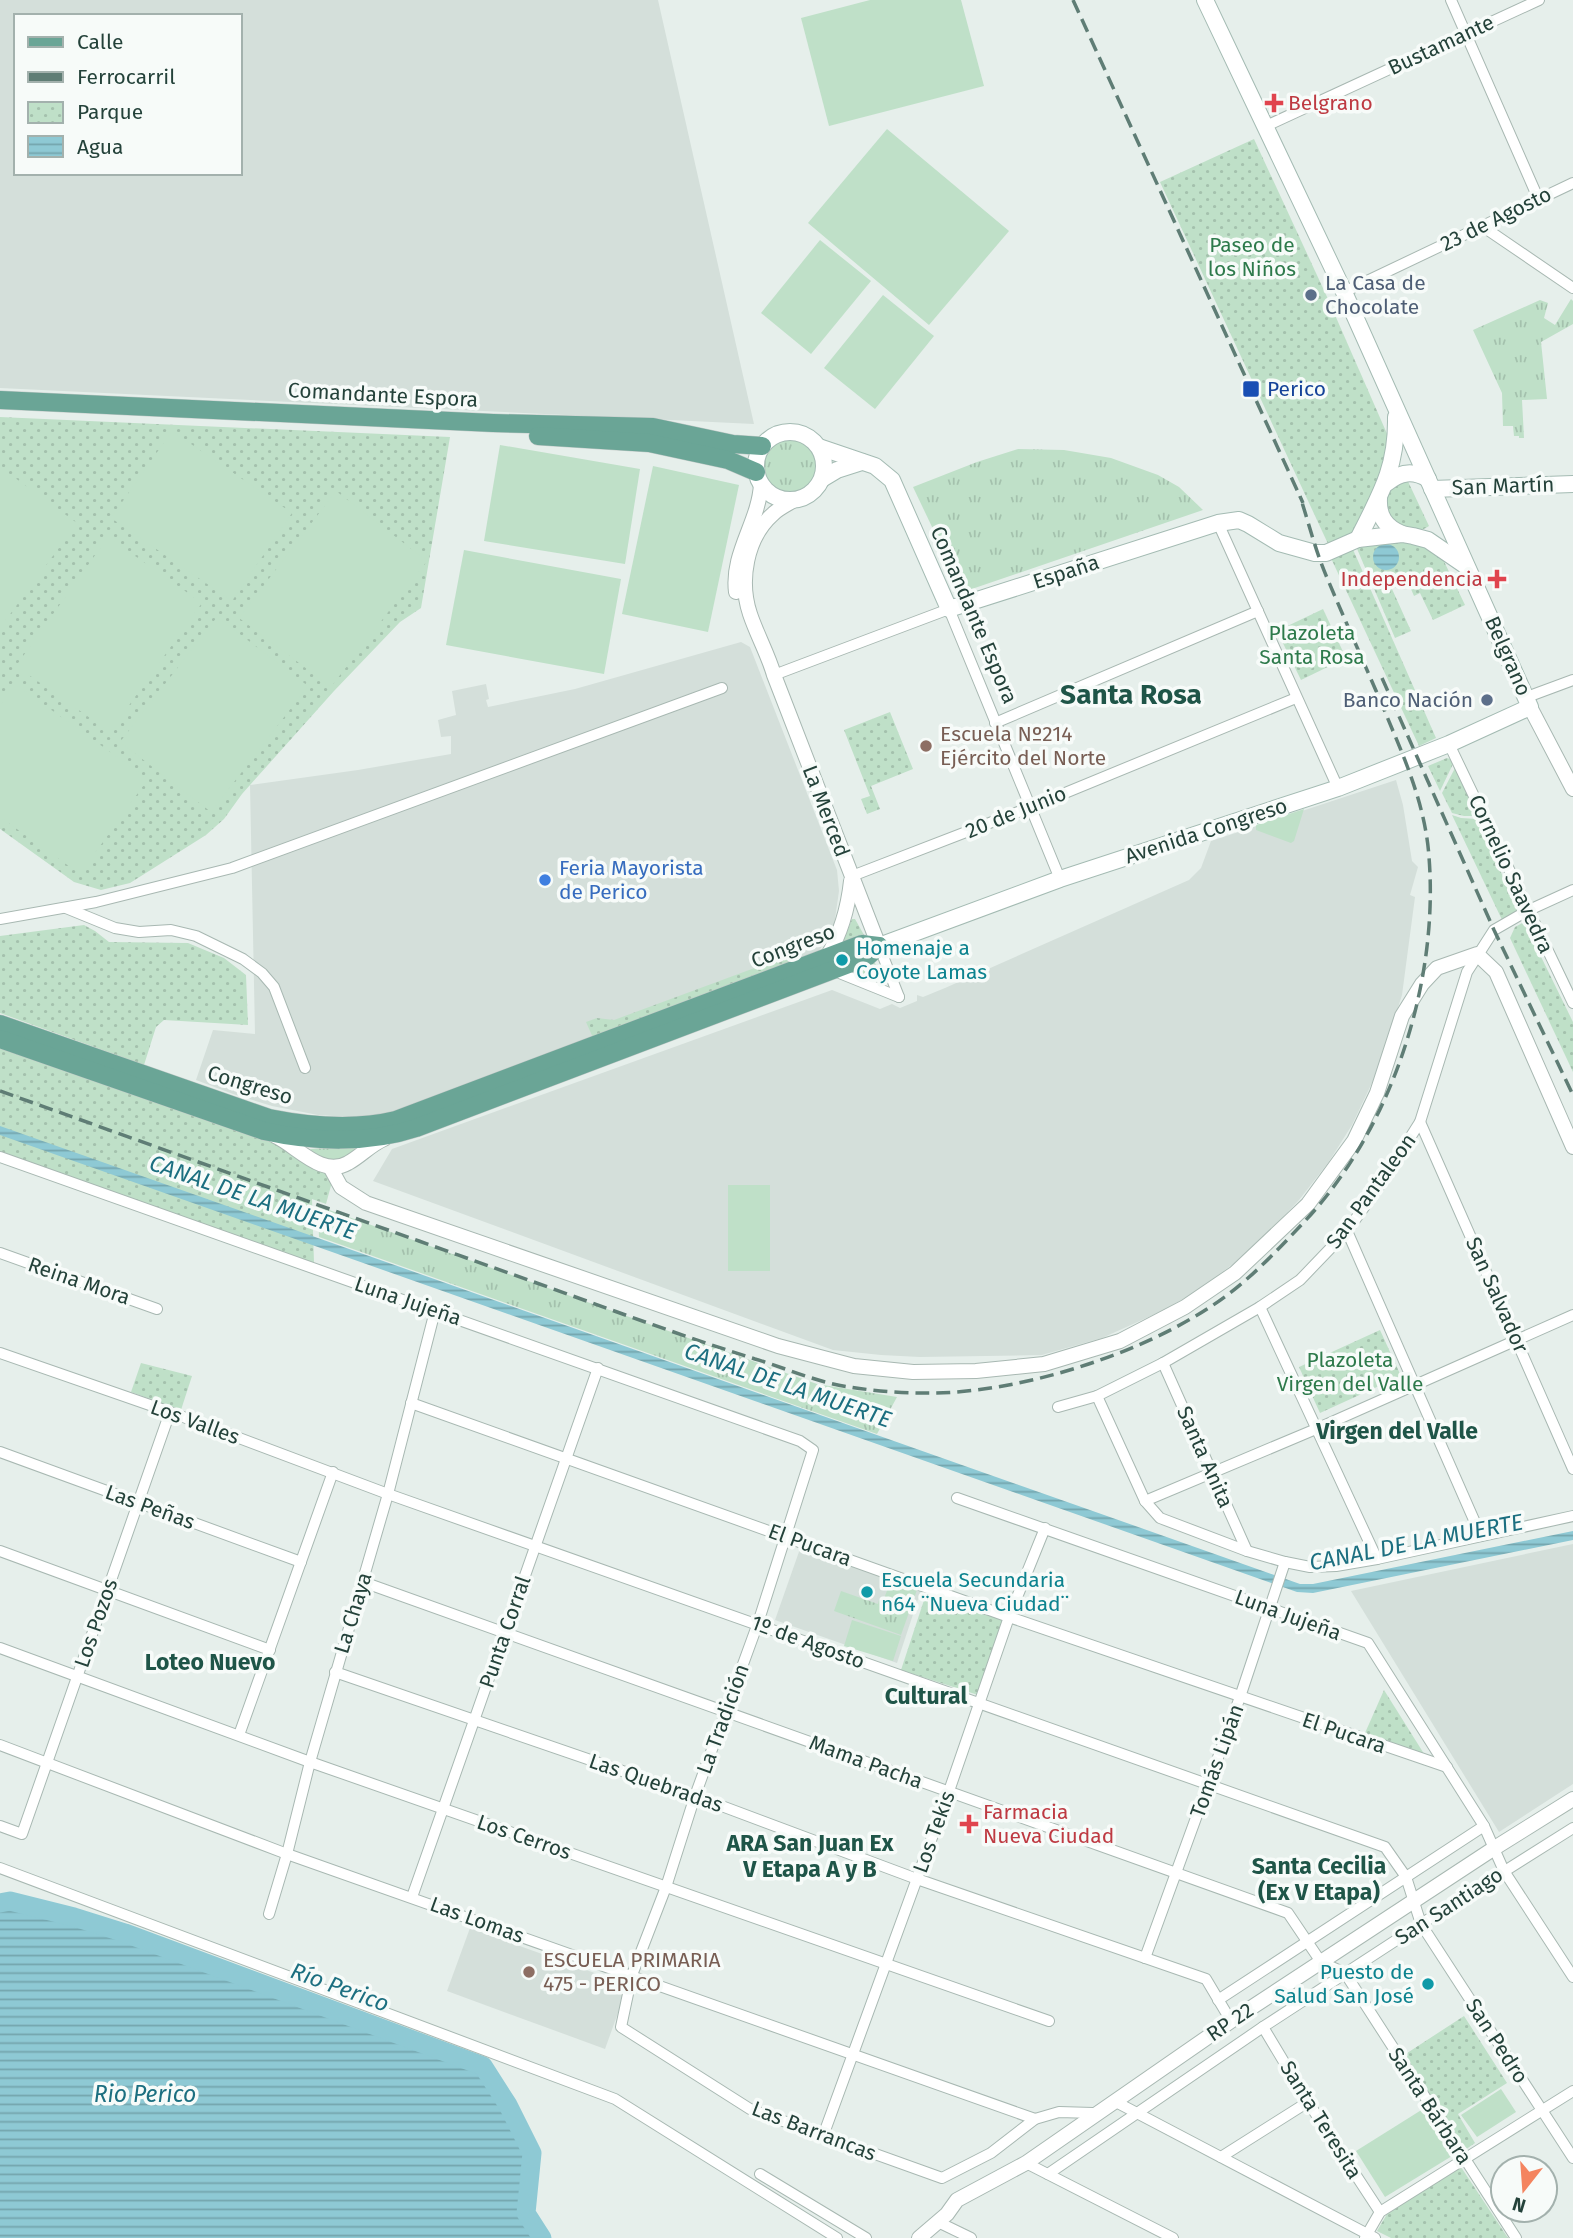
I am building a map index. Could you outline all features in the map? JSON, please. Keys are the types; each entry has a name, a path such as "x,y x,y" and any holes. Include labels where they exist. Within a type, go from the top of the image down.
{"main road":[{"name":"Belgrano","path":"1205,0 1344,292 1529,702"},
{"name":"Comandante Espora","path":"0,400 480,423 653,427 733,444 762,446"},
{"name":"Belgrano","path":"1358,539 1387,483 1396,440 1395,407"},
{"name":"Comandante Espora","path":"0,411 649,443 728,460 759,478"},
{"path":"784,432 798,432 820,447 825,469 816,489 807,496 796,499 783,499 770,494 759,478 757,458 762,446 772,436 784,432"},
{"name":"Comandante Espora","path":"820,447 875,466 892,480 949,609"},
{"path":"822,480 837,470 862,462"},
{"path":"1387,483 1397,475 1410,473 1418,474 1430,484"},
{"name":"San Martín","path":"1430,484 1573,484"},
{"path":"1379,498 1381,516 1386,524 1407,535 1428,540 1468,567"},
{"path":"1358,539 1422,533 1435,524 1441,507"},
{"name":"España","path":"949,609 1218,523 1239,520 1279,543 1315,553 1326,553 1358,539"},
{"name":"Avenida Congreso","path":"878,946 1060,879 1338,788 1449,744 1529,702"},
{"name":"Congreso","path":"0,1039 264,1131 296,1137 330,1139 393,1135 829,964 862,944 878,946"},
{"name":"Congreso","path":"0,1024 269,1118 305,1124 363,1124 396,1120 829,964"}],"street":[{"path":"1451,0 1538,198"},
{"name":"Bustamante","path":"1266,126 1539,0"},
{"name":"23 de Agosto","path":"1344,292 1573,183"},
{"path":"1482,226 1573,288"},
{"path":"759,478 758,508 738,558 735,589 740,613 762,660 774,675"},
{"path":"774,675 748,605 744,581 746,564 759,532 771,515 796,499"},
{"path":"1218,523 1338,788"},
{"name":"España","path":"774,675 949,609"},
{"name":"Comandante Espora","path":"949,609 1060,879"},
{"path":"995,723 1258,611"},
{"name":"La Merced","path":"774,675 878,946"},
{"path":"1573,680 1529,702 1573,789"},
{"path":"0,919 96,902 232,868 722,688"},
{"name":"20 de Junio","path":"852,876 1031,807 1296,698"},
{"name":"Cornelio Saavedra","path":"1449,744 1573,1003"},
{"path":"852,876 849,904 829,964 899,997 878,946"},
{"path":"1527,911 1573,890"},
{"path":"65,907 115,928 139,932 171,930 196,936 243,959 262,973 274,988 305,1068"},
{"name":"San Pantaleon","path":"1058,1408 1097,1396 1163,1363 1260,1307 1300,1280 1347,1231 1420,1122 1467,972 1477,954 1494,930 1527,911"},
{"path":"330,1167 341,1187 366,1203 778,1346 854,1366 913,1372 976,1371 1044,1364 1120,1340 1185,1307 1235,1273 1308,1204 1354,1141 1377,1093 1402,1016 1422,984 1437,968 1477,954 1496,972 1573,1147"},
{"name":"San Salvador","path":"1420,1122 1573,1469"},
{"path":"264,1131 330,1167 350,1162 365,1149 393,1135"},
{"name":"Luna Jujeña","path":"1,1162 598,1368 800,1441 813,1450"},
{"path":"1347,1231 1481,1536"},
{"name":"Reina Mora","path":"0,1254 157,1309"},
{"path":"1260,1307 1377,1559"},
{"name":"La Chaya","path":"269,1914 335,1672 388,1494 435,1311"},
{"path":"1145,1501 1316,1429 1573,1315"},
{"name":"Los Valles","path":"0,1353 170,1412 388,1494"},
{"name":"Santa Anita","path":"1163,1363 1247,1551"},
{"name":"Punta Corral","path":"412,1897 598,1368"},
{"path":"1097,1396 1145,1501 1160,1518 1283,1567 1323,1566 1377,1559 1573,1516"},
{"name":"El Pucara","path":"411,1403 1009,1617 1447,1767"},
{"name":"Los Pozos","path":"0,1826 22,1834 170,1412"},
{"name":"La Tradición","path":"621,2027 632,1975 666,1887 695,1796 758,1623 813,1450"},
{"name":"Las Peñas","path":"0,1452 301,1562"},
{"path":"239,1735 333,1472"},
{"name":"1º de Agosto","path":"388,1494 1385,1847 1406,1877 1420,1924"},
{"name":"Luna Jujeña","path":"957,1498 1368,1643 1484,1826 1504,1871 1573,1977"},
{"name":"Los Tekis","path":"824,2136 1009,1617 1045,1528"},
{"path":"0,1551 270,1650"},
{"name":"Tomás Lipán","path":"1145,1958 1240,1698 1283,1567"},
{"name":"Mama Pacha","path":"363,1582 1288,1913 1321,1962"},
{"name":"Los Cerros","path":"0,1648 310,1762 1049,2021"},
{"name":"Las Quebradas","path":"335,1672 695,1796 917,1879 1206,1979 1231,2021"},
{"name":"Las Lomas","path":"0,1745 287,1854 1035,2119"},
{"name":"RP 22","path":"938,2222 957,2200 1026,2163 1231,2021 1413,1900 1573,1799"},
{"path":"1218,2000 1484,1826"},
{"name":"San Santiago","path":"1048,2174 1263,2026 1573,1828"},
{"path":"0,1868 615,2099 837,2238"},
{"name":"San Pedro","path":"1420,1924 1573,2158"},
{"path":"1321,1962 1345,1973"},
{"name":"Santa Bárbara","path":"1345,1973 1516,2238"},
{"name":"Santa Teresita","path":"1263,2026 1308,2102 1380,2212"},
{"name":"Las Barrancas","path":"621,2027 750,2109 942,2178 991,2153 1035,2119"},
{"path":"1114,2101 1369,2237 1380,2212 1573,2091"},
{"path":"1221,2157 1308,2102"},
{"path":"1035,2119 1059,2112 1093,2113"},
{"path":"1026,2163 1173,2238"},
{"path":"760,2174 866,2238"},
{"path":"919,2238 938,2222 971,2238"}],"shaded area":[{"path":"0,0 658,0 754,424 0,388"},
{"name":"Feria Mayorista de Perico","path":"741,642 750,647 837,870 839,891 834,926 817,953 386,1115 364,1118 318,1115 272,1106 196,1080 213,1030 255,1034 250,785 451,754 451,736 441,737 438,720 456,715 452,691 486,684 488,707 575,689"},
{"path":"1396,780 1412,861 1418,867 1410,895 1415,897 1402,995 1378,1070 1352,1125 1328,1163 1299,1200 1236,1262 1190,1295 1162,1311 1102,1338 1042,1355 920,1357 833,1350 373,1181 392,1149 832,990 880,1009 892,1004 900,1008 917,1001 917,995 923,997 945,988 1189,880 1201,868 1211,841"},
{"path":"1573,1544 1573,1784 1499,1832 1351,1591"},
{"path":"801,1546 922,1587 897,1663 775,1620"},
{"path":"470,1928 628,1985 605,2049 447,1991"}],"green space":[{"path":"870,0 961,0 984,86 829,126 801,18"},
{"path":"887,129 1009,231 929,325 808,223"},
{"name":"Paseo de los Niños","path":"1254,139 1388,436 1388,451 1380,479 1359,528 1329,546 1160,182"},
{"path":"820,240 871,281 811,354 761,313"},
{"path":"883,295 934,336 875,409 824,368"},
{"path":"1571,299 1573,324 1541,342 1547,399 1522,400 1524,438 1519,438 1514,436 1513,426 1503,426 1502,393 1473,330 1540,300 1548,303 1544,318 1555,325"},
{"path":"0,417 450,437 421,608 400,622 334,691 242,794 224,819 206,835 130,883 101,890 74,882 0,829"},
{"path":"172,431 292,513 232,601 111,518"},
{"path":"791,437 807,442 815,450 820,466 815,482 807,490 791,495 775,490 767,482 762,466 767,450 775,442"},
{"path":"500,445 640,469 625,564 484,541"},
{"path":"1018,449 1064,450 1111,458 1158,475 1179,487 1203,510 963,592 913,487"},
{"path":"653,466 739,485 708,632 622,614"},
{"path":"0,467 77,523 0,628"},
{"path":"1405,475 1429,526 1422,530 1407,531 1386,520 1384,492"},
{"path":"336,491 427,561 331,687 239,618"},
{"path":"108,537 202,603 110,732 16,666"},
{"path":"1401,538 1440,553 1465,605 1433,620 1420,593 1414,596 1408,582 1392,589 1411,631 1395,638 1355,544"},
{"path":"1351,545 1436,738 1419,746 1329,554"},
{"path":"464,550 621,579 604,674 446,645"},
{"name":"Plazoleta Santa Rosa","path":"1323,609 1346,658 1301,680 1277,631"},
{"path":"217,617 308,686 211,812 120,742"},
{"path":"1309,635 1324,662 1311,669 1297,642"},
{"path":"15,684 148,779 80,874 0,817 0,705"},
{"path":"890,712 913,769 871,786 880,809 867,814 861,799 870,796 844,730"},
{"path":"1447,758 1453,764 1440,791 1428,766"},
{"path":"1455,768 1477,816 1452,813 1442,793"},
{"path":"1304,809 1291,843 1256,830 1256,825"},
{"path":"1452,815 1477,819 1518,910 1511,924 1504,924"},
{"path":"852,919 855,919 864,935 862,939 841,947"},
{"path":"1524,922 1573,1022 1573,1072 1510,938 1515,927"},
{"path":"84,925 109,942 188,943 224,958 246,975 248,1025 164,1020 156,1027 144,1065 0,1013 0,936"},
{"path":"787,956 789,963 594,1040 586,1022 597,1018 614,1020"},
{"path":"872,961 880,982 851,971"},
{"path":"0,1042 266,1134 335,1171 326,1204 312,1199 314,1263 0,1152"},
{"path":"357,1146 347,1156 334,1160 322,1158 310,1149"},
{"path":"728,1185 770,1185 770,1271 728,1271"},
{"path":"318,1206 817,1384 897,1397 877,1434 319,1237"},
{"name":"Plazoleta Virgen del Valle","path":"1380,1330 1401,1376 1320,1413 1299,1367"},
{"path":"141,1363 192,1376 181,1410 131,1392"},
{"path":"892,1578 918,1587 901,1635 834,1611 841,1591 878,1604 879,1600 883,1601"},
{"path":"928,1588 1005,1614 978,1695 901,1670"},
{"path":"852,1620 901,1636 893,1661 844,1646"},
{"path":"1384,1690 1426,1757 1365,1733"},
{"path":"1464,2016 1507,2083 1458,2114 1475,2143 1462,2152 1401,2057"},
{"path":"1501,2089 1516,2112 1477,2137 1461,2115"},
{"path":"1423,2109 1452,2156 1385,2197 1356,2151"},
{"path":"1461,2167 1489,2209 1489,2224 1499,2224 1508,2238 1391,2238 1377,2231 1387,2214"}],"water":[{"path":"1386,544 1395,548 1399,557 1395,566 1386,570 1377,566 1373,557 1377,548"},
{"path":"0,1126 1300,1584 1313,1584 1573,1531 1573,1540 1313,1593 1297,1592 0,1135"},
{"name":"Rio Perico","path":"10,1901 125,1933 483,2066 508,2105 532,2153 526,2213 542,2238 0,2238 0,1903"}],"waterway":[{"name":"Río Perico","path":"0,1903 10,1901 125,1933 483,2066 508,2105 532,2153 526,2213 542,2238"}],"railway":[{"path":"1073,0 1303,503"},
{"path":"0,1091 651,1324 838,1385 917,1393 960,1392 997,1387 1072,1369 1144,1343 1207,1309 1234,1290 1282,1245 1336,1184 1362,1143 1385,1098 1417,1003 1426,954 1430,905 1425,824 1405,761 1324,570 1300,496"},
{"path":"1382,678 1494,930 1573,1095"}],"place":[{"name":"Belgrano","path":"1274,103"},
{"name":"La Casa de Chocolate","path":"1311,295"},
{"name":"Perico","path":"1251,389"},
{"name":"Independencia","path":"1497,579"},
{"name":"Banco Nación","path":"1487,700"},
{"name":"Escuela Nº214 Ejército del Norte","path":"926,746"},
{"name":"Feria Mayorista de Perico","path":"545,880"},
{"name":"Homenaje a Coyote Lamas","path":"842,960"},
{"name":"Escuela Secundaria n64 ¨Nueva Ciudad¨","path":"867,1592"},
{"name":"Farmacia Nueva Ciudad","path":"969,1824"},
{"name":"ESCUELA PRIMARIA 475 - PERICO","path":"529,1972"},
{"name":"Puesto de Salud San José","path":"1428,1984"}],"district":[{"name":"Santa Rosa","path":"1131,694"},
{"name":"Virgen del Valle","path":"1397,1431"},
{"name":"Loteo Nuevo","path":"210,1662"},
{"name":"Cultural","path":"926,1696"},
{"name":"ARA San Juan Ex V Etapa A y B","path":"810,1856"},
{"name":"Santa Cecilia (Ex V Etapa)","path":"1319,1879"}],"water label":[{"name":"CANAL DE LA MUERTE","path":"253,1197"},
{"name":"CANAL DE LA MUERTE","path":"788,1385"},
{"name":"CANAL DE LA MUERTE","path":"1416,1542"}]}
